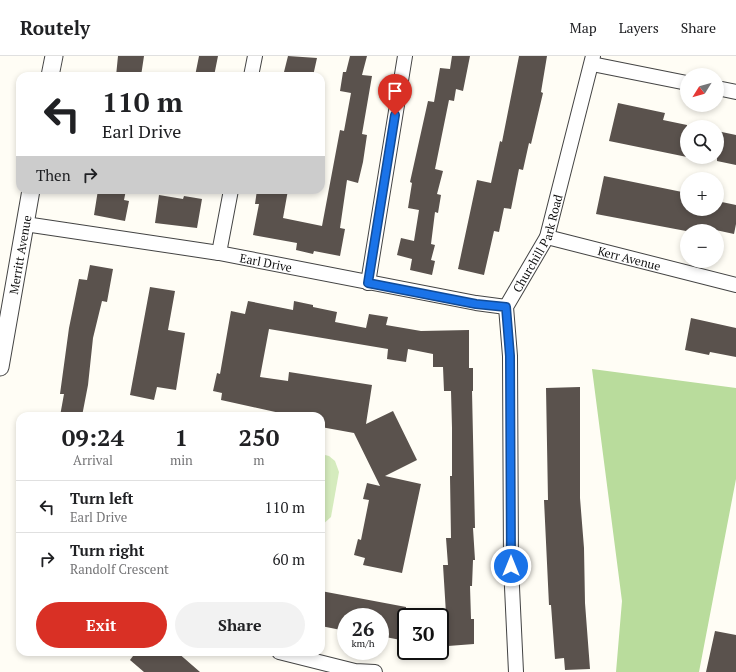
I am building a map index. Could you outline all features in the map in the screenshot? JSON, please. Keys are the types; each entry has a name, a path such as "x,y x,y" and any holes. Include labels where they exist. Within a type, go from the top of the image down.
{"street":[{"path":"51,72 54,56"},
{"path":"252,72 255,56"},
{"path":"368,283 405,56"},
{"path":"593,60 680,81"},
{"name":"Churchill Park Road","path":"516,672 511,566 510,356 506,307 547,237 593,60"},
{"path":"724,89 736,92"},
{"name":"Merritt Avenue","path":"0,367 30,194"},
{"path":"219,253 230,194"},
{"name":"Earl Drive","path":"25,224 219,253 476,304 506,307"},
{"name":"Kerr Avenue","path":"547,237 736,285"},
{"path":"295,656 355,671 375,672"}],"green space":[{"path":"592,369 736,388 736,479 699,672 616,672 622,601"},
{"path":"325,455 329,456 335,461 339,472 331,517 325,522"}],"building":[{"path":"118,56 144,56 142,72 116,72"},
{"path":"199,56 218,56 215,72 196,72"},
{"path":"288,56 317,58 314,72 284,72"},
{"path":"350,56 367,56 362,75 372,76 362,134 367,135 358,183 347,180 340,228 345,229 340,256 314,251 313,254 296,250 297,243 253,235 259,204 255,204 256,194 287,194 283,218 322,226 340,130 344,131 351,93 340,91 343,72 346,72"},
{"path":"452,56 470,56 463,91 456,89 454,101 449,100 435,169 443,171 437,194 441,195 438,213 435,212 431,244 435,245 431,260 435,261 432,275 410,270 412,259 397,255 401,238 414,241 419,210 408,208 412,183 410,182 428,101 434,102 440,68 450,69"},
{"path":"519,56 547,56 541,92 543,93 531,144 529,143 523,170 519,169 511,209 504,208 499,232 494,231 484,275 458,269 477,180 491,183 500,141 502,142"},
{"path":"618,103 665,113 663,120 680,124 680,156 609,141"},
{"path":"724,132 736,135 736,165 724,162"},
{"path":"604,176 680,192 680,216 724,216 724,202 736,205 736,224 734,234 724,232 724,224 680,224 680,230 596,214"},
{"path":"97,194 125,194 124,200 129,201 125,221 94,215"},
{"path":"159,195 183,199 184,196 202,199 197,228 155,223"},
{"path":"90,265 113,269 107,302 102,301 93,338 88,385 83,412 61,412 64,394 60,394 69,328 79,279 87,280"},
{"path":"150,287 175,291 168,330 185,333 176,390 157,387 154,400 130,395"},
{"path":"248,301 293,310 294,301 337,312 335,322 366,328 369,314 388,317 386,325 421,331 469,330 469,368 473,368 472,391 475,528 473,528 475,560 473,560 472,586 470,586 471,619 474,619 474,644 449,646 449,608 446,608 443,565 448,565 446,538 451,538 450,476 452,476 452,428 451,391 444,391 443,367 433,367 433,354 408,349 406,362 387,359 388,349 269,329 260,377 288,381 289,372 372,385 366,424 393,411 417,460 385,476 421,484 402,573 363,565 365,558 354,555 358,539 361,540 369,500 363,499 367,483 380,486 354,433 325,428 325,412 275,412 221,400 222,393 213,391 217,373 220,374 231,311 245,314"},
{"path":"691,318 736,328 736,357 710,352 709,355 685,350"},
{"path":"580,387 580,498 590,669 565,670 564,658 555,659 551,605 549,605 544,500 548,500 546,388"},
{"path":"325,592 406,607 397,608 397,639 389,638 389,608 337,608 337,629 325,627"},
{"path":"715,631 736,635 736,672 706,672"},
{"path":"133,656 182,656 200,672 144,672 130,660"}],"route":[{"path":"395,115 368,283 476,304 506,307 510,356 511,566"}]}
